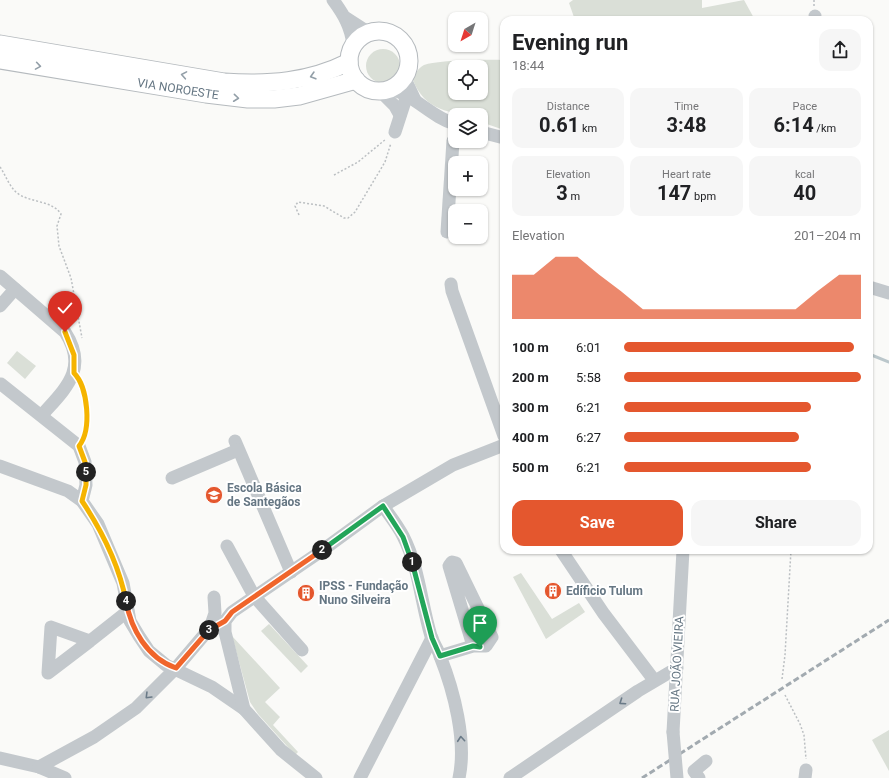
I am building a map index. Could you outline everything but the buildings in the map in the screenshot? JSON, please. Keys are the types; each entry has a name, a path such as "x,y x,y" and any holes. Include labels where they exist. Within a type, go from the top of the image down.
{"main road":[{"path":"372,32 390,33 398,38 405,46 408,55 409,65 406,74 400,82 384,90 363,86 356,80 351,72 349,62 353,45 361,37 372,32"},
{"name":"VIA NOROESTE","path":"0,44 224,82 254,84 284,82 307,78 349,62"},
{"name":"VIA NOROESTE","path":"0,60 206,94 248,99 274,99 299,96 356,80"}],"street":[{"path":"333,0 346,18 363,29 372,32"},
{"path":"346,18 353,45"},
{"path":"395,132 400,115 411,97 406,81 406,74"},
{"path":"384,90 411,97 433,114 448,121"},
{"path":"384,90 400,115"},
{"path":"433,114 448,133"},
{"path":"488,134 500,137"},
{"path":"447,232 453,148"},
{"path":"0,276 65,332 74,355 74,373 66,388 42,415"},
{"path":"451,284 452,291 500,425"},
{"path":"873,288 889,293"},
{"path":"0,306 15,289"},
{"path":"1,384 42,415 79,446 85,462 86,485 82,501"},
{"path":"172,478 236,446 291,572"},
{"path":"210,628 225,621 232,612 383,506 453,465 500,447"},
{"path":"0,466 68,491 82,501 98,524 122,583 128,611 139,636 149,651 158,660 212,687 244,709 281,750 316,778"},
{"path":"383,506 403,537 417,577 432,638 440,656 460,727 462,761 459,778"},
{"path":"227,546 254,596 302,650"},
{"path":"564,554 604,614 654,680"},
{"name":"RUA JOÃO VIEIRA","path":"677,778 673,732 683,554"},
{"path":"440,656 473,646 486,646 492,637 456,563 452,562 449,566 473,646"},
{"path":"39,767 94,737 136,708 176,668 210,628 215,613 214,597"},
{"path":"90,641 128,611"},
{"path":"225,621 225,632 244,709"},
{"path":"360,778 432,638"},
{"path":"510,778 654,680 677,668"},
{"path":"0,758 39,767 65,778"},
{"path":"699,778 694,771 706,761"}],"path":[{"path":"334,175 358,162 395,132"},
{"path":"299,216 295,206 298,202 324,206 344,218 348,218 355,212 385,162 395,132"},
{"path":"0,167 10,186 18,194 54,206 61,214 57,226 58,246 71,278 82,342"},
{"path":"74,373 80,379 84,388 87,422 86,434 79,446"},
{"path":"782,679 785,655 791,554"},
{"path":"785,695 804,735 806,774"}],"shaded area":[{"path":"573,0 702,0 702,8 744,0 753,16 574,16 569,3"},
{"path":"383,49 395,54 400,66 395,78 383,83 371,78 366,66 371,54"},
{"path":"488,60 500,60 500,129 488,124 488,108 448,108 448,111 440,109 424,98 413,80 420,68 424,65 448,61 448,100 488,100"},
{"path":"17,351 36,366 25,379 7,363"},
{"path":"521,573 552,619 579,603 585,612 546,639 513,577"},
{"path":"269,624 308,666 301,673 261,631"},
{"path":"232,636 280,688 265,702 280,717 273,725 298,752 295,755 258,714 250,702"},
{"path":"889,730 889,771 872,740"}],"waterway":[{"path":"873,356 889,362"}],"railway":[{"path":"642,778 889,620"}],"place":[{"name":"Escola Básica de Santegãos","path":"214,495"},
{"name":"Edíficio Tulum","path":"553,591"},
{"name":"IPSS - Fundação Nuno Silveira","path":"306,593"}],"route":[{"path":"65,332 71,342 74,355 74,373 80,379 84,388 87,422 86,434 79,446 85,462 86,485 82,501 98,524 109,550 122,583 130,620 149,651 158,660 166,665 176,668 210,628 225,621 232,612 320,552 383,506 403,537 417,577 432,638 440,656 473,646 480,647"}]}
